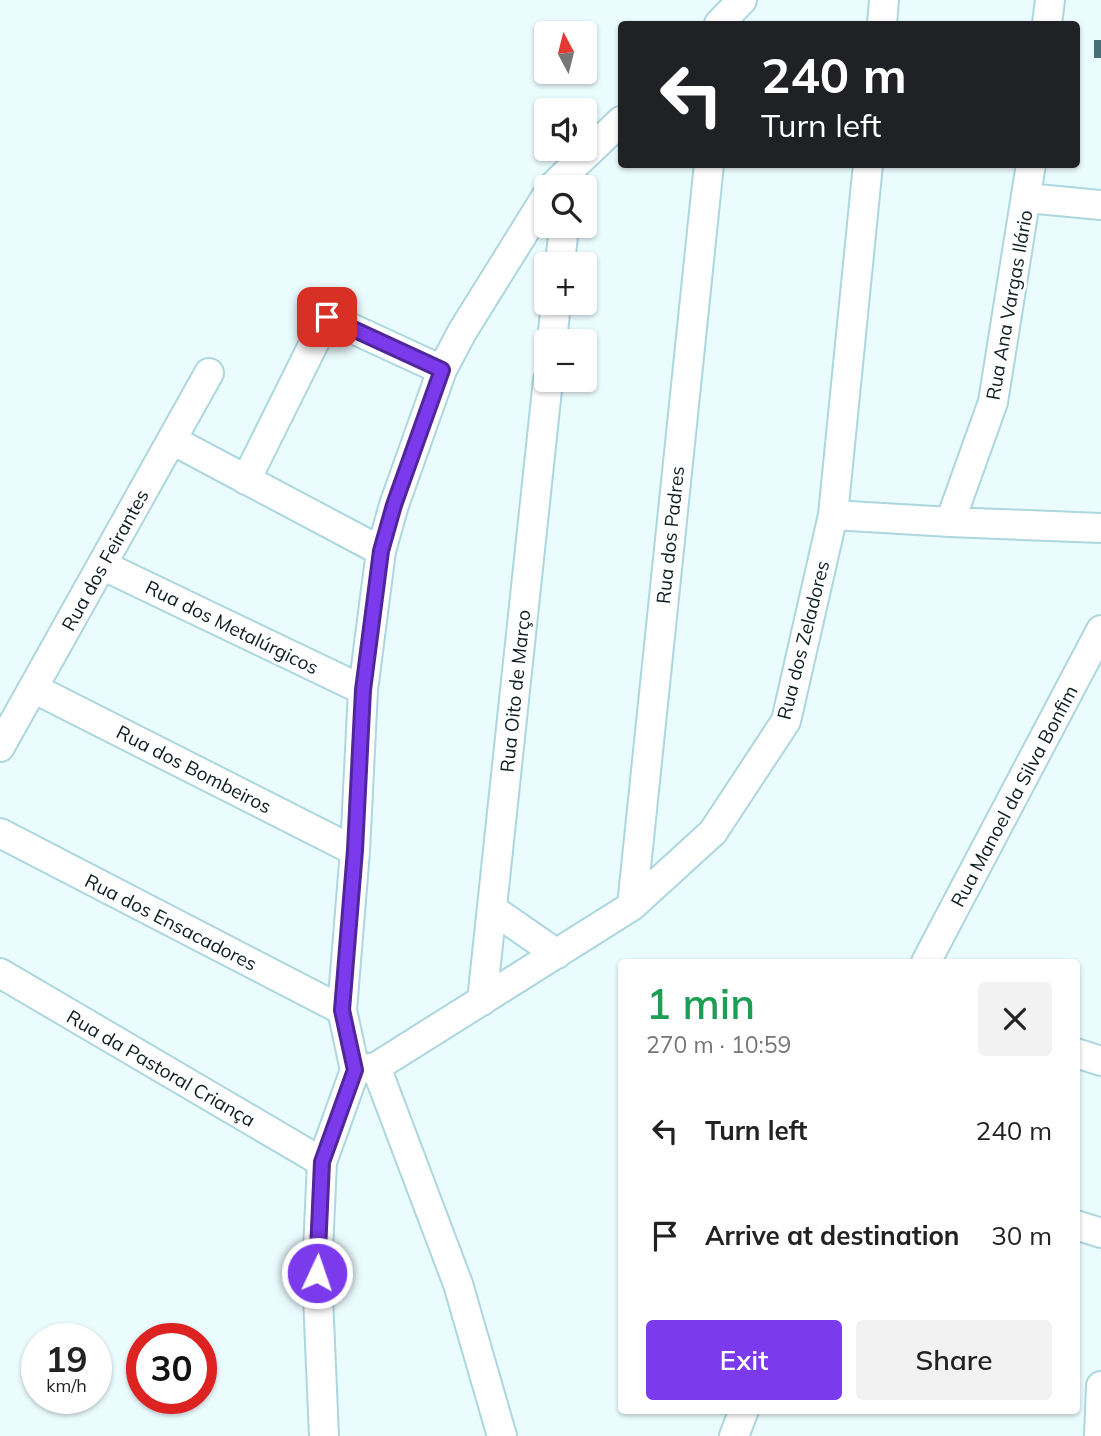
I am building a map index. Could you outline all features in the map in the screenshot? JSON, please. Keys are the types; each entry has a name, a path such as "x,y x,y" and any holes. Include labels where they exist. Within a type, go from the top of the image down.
{"street":[{"path":"882,21 884,0"},
{"path":"1048,21 1050,0"},
{"path":"569,175 618,124"},
{"name":"Rua dos Padres","path":"632,906 709,168"},
{"name":"Rua dos Zeladores","path":"366,1069 482,1002 632,906 713,832 786,721 834,515 868,168"},
{"name":"Rua Ana Vargas Ilário","path":"950,522 993,402 1031,168"},
{"path":"1027,198 1101,205"},
{"path":"502,1436 458,1284 342,1010 355,850 363,690 381,551 394,505 442,370 462,332 534,216"},
{"path":"246,480 327,317 442,370"},
{"name":"Rua dos Feirantes","path":"0,747 209,373"},
{"name":"Rua Oito de Março","path":"482,1002 547,392"},
{"path":"172,440 381,551"},
{"path":"834,515 1101,528"},
{"name":"Rua dos Metalúrgicos","path":"102,565 363,690"},
{"name":"Rua Manoel da Silva Bonfim","path":"928,959 1101,630"},
{"name":"Rua dos Bombeiros","path":"33,688 355,850"},
{"name":"Rua dos Ensacadores","path":"0,833 342,1010"},
{"path":"492,909 557,954"},
{"name":"Rua da Pastoral Criança","path":"0,973 322,1162"},
{"path":"1080,1054 1101,1061"},
{"path":"324,1436 317,1273 322,1162 366,1069"},
{"path":"1080,1226 1101,1233"},
{"path":"1080,1385 1101,1391"},
{"path":"1099,1436 1101,1386"},
{"path":"734,1436 742,1414"}],"building":[{"path":"1094,40 1101,40 1101,58 1094,58"}],"route":[{"path":"317,1273 322,1162 355,1070 342,1010 355,850 363,690 381,551 394,505 442,370 327,317"}]}
